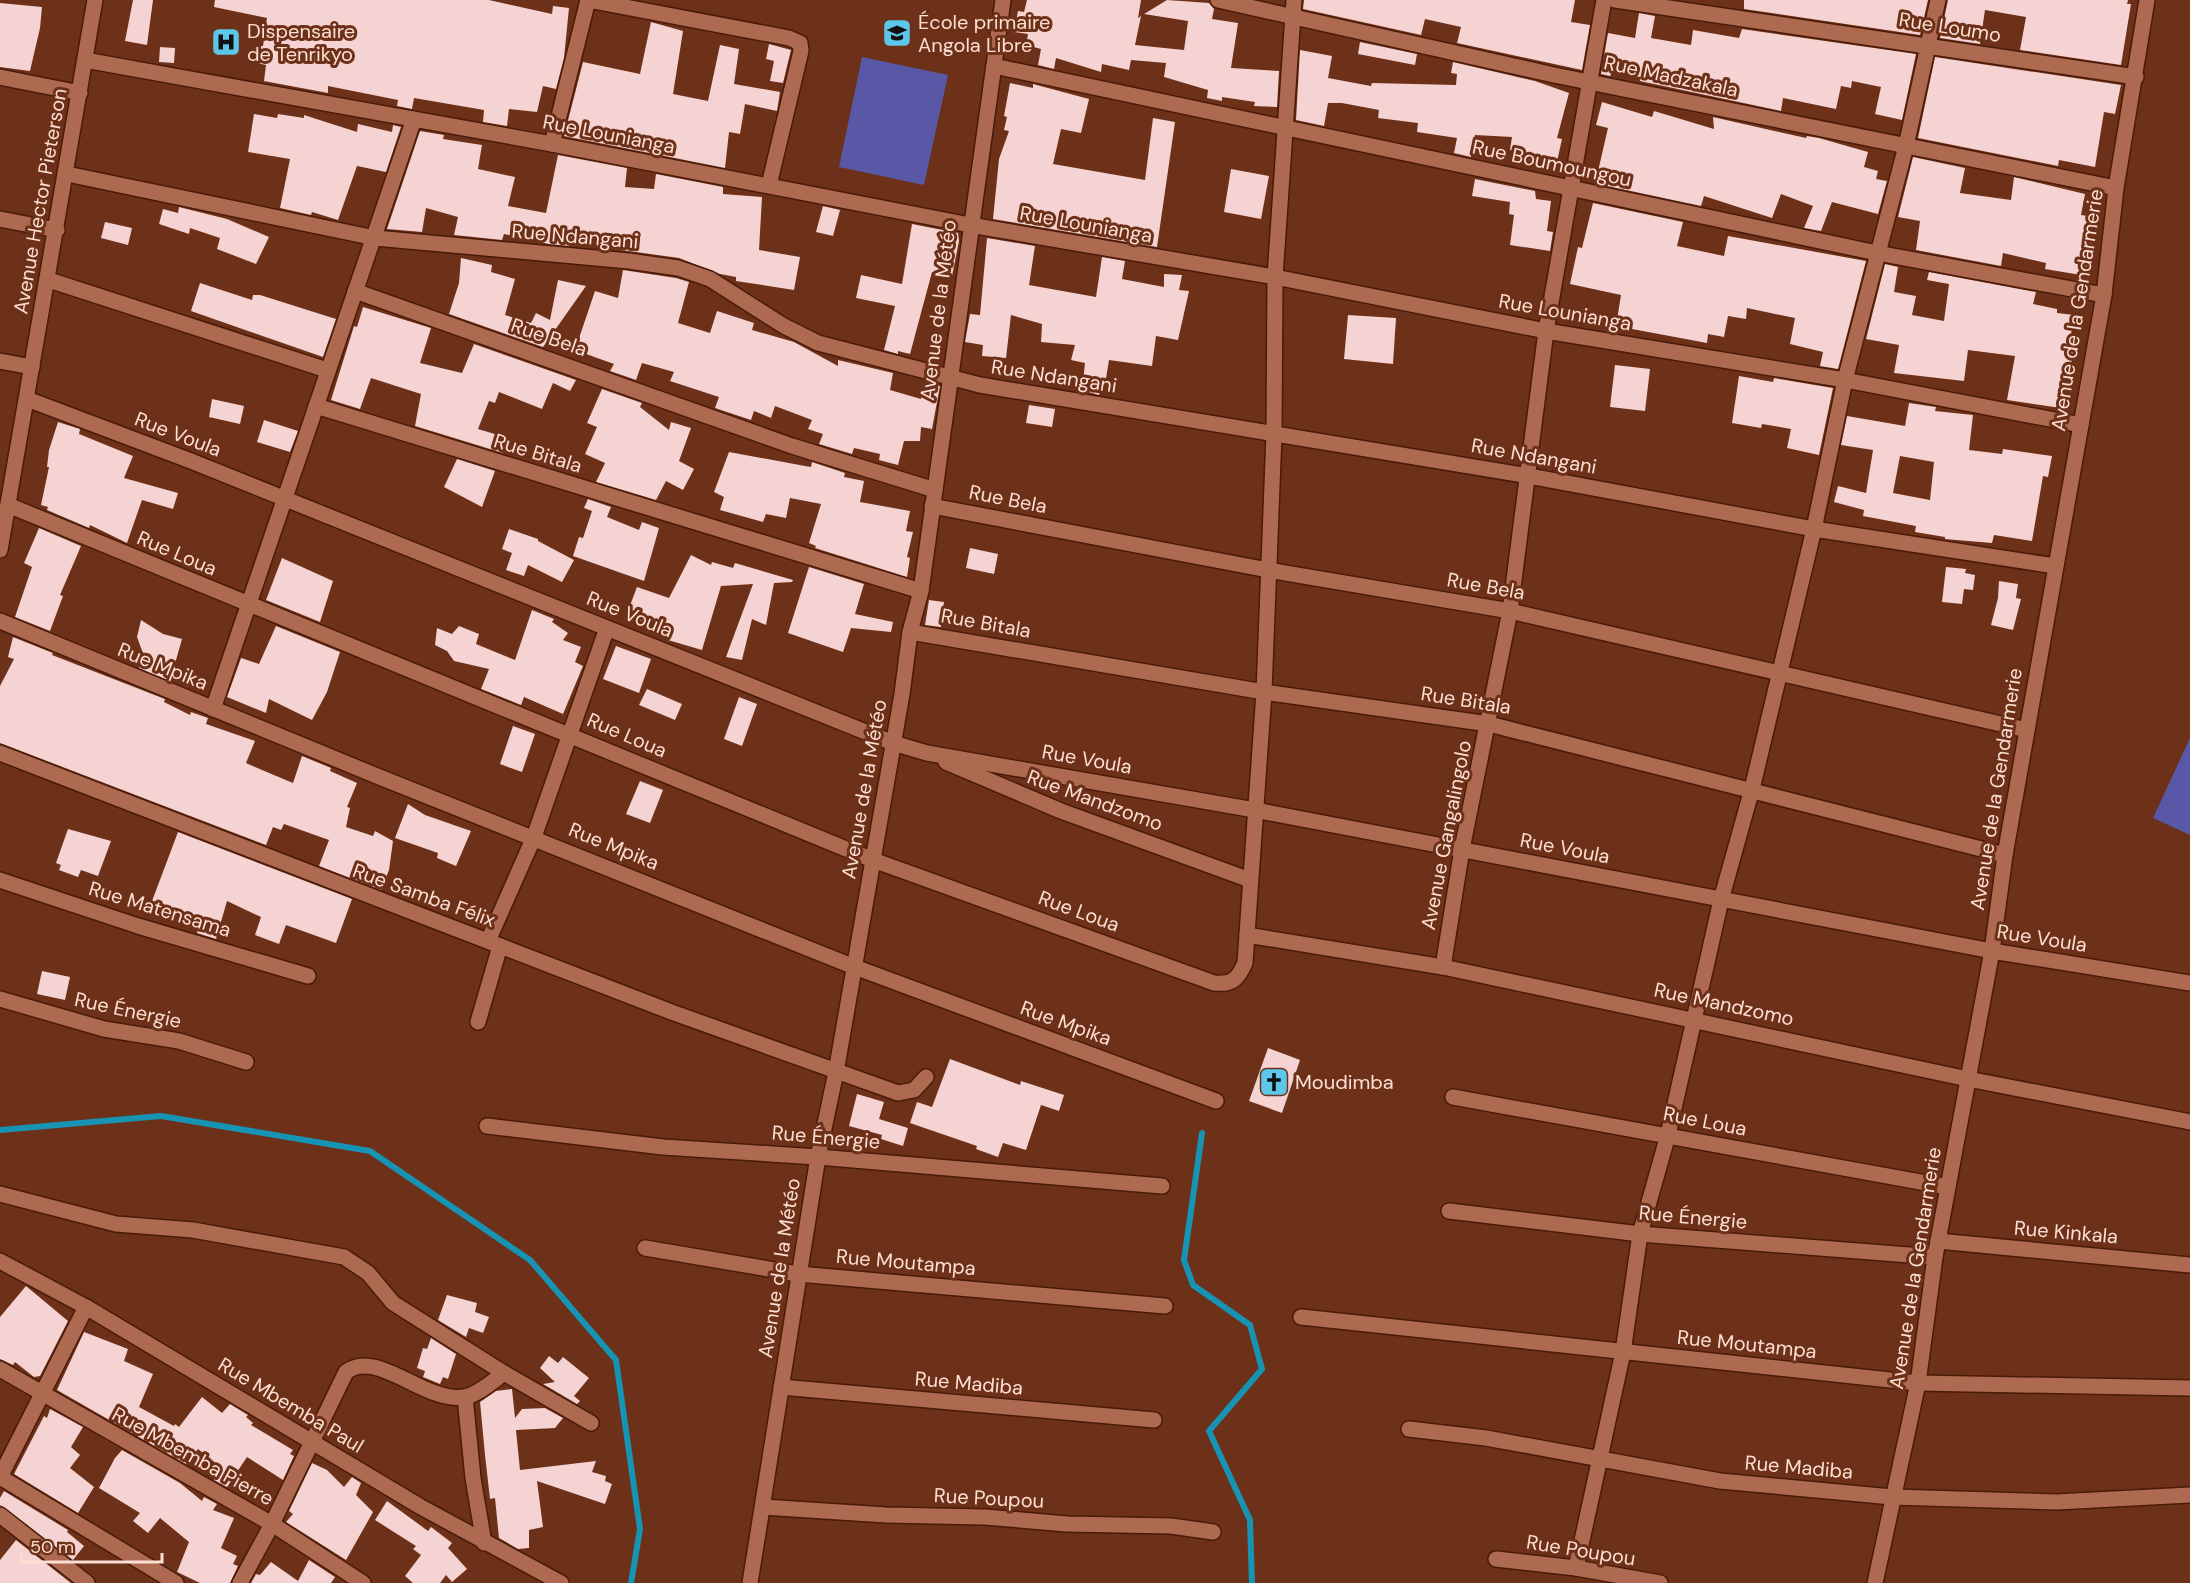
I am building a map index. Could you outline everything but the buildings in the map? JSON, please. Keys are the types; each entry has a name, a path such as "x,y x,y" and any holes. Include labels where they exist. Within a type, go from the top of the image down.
{"street":[{"name":"Avenue Hector Pieterson","path":"0,550 49,280 95,0"},
{"path":"552,144 588,0 622,6 789,38 800,44 801,51 769,185"},
{"name":"Avenue de la Météo","path":"750,1583 818,1157 836,1072 852,966 873,860 910,632 921,591 952,378 970,225 1004,0"},
{"name":"Rue Madzakala","path":"1218,0 1293,8 1592,81 2116,188"},
{"name":"Avenue Gangalingolo","path":"1443,967 1462,849 1510,611 1546,331 1592,81 1604,0"},
{"name":"Rue Loumo","path":"1615,0 2136,77"},
{"path":"1576,1568 1623,1352 1640,1234 1668,1134 1721,900 1752,789 1814,529 1845,380 1906,146 1938,0"},
{"name":"Avenue de la Gendarmerie","path":"1875,1583 1918,1383 1935,1257 1992,951 2026,730 2104,295 2116,188 2147,0"},
{"path":"1247,935 1264,692 1274,434 1275,277 1293,8"},
{"name":"Rue Lounianga","path":"85,60 552,144 970,225 1275,277 1546,331 1845,380 2082,425"},
{"name":"Rue Boumoungou","path":"994,66 1877,253 2104,295"},
{"path":"0,77 80,93"},
{"path":"213,709 250,606 327,370 375,238 414,119"},
{"name":"Rue Ndangani","path":"67,174 375,238 628,261 678,268 719,283 784,326 818,343 952,378 1529,476 1814,529 2055,566"},
{"path":"0,219 57,230"},
{"path":"49,280 327,370"},
{"name":"Rue Bela","path":"355,291 792,446 935,490"},
{"path":"0,361 32,367"},
{"name":"Rue Voula","path":"27,399 286,499 893,743 927,753 1255,810 1992,951 2190,984"},
{"name":"Rue Bitala","path":"316,406 921,591"},
{"name":"Rue Loua","path":"8,506 873,860 1214,983 1230,983 1236,980 1245,963 1247,935"},
{"name":"Rue Bela","path":"933,506 1268,570 1510,611 2026,730"},
{"name":"Rue Mpika","path":"0,621 852,966 1216,1101"},
{"path":"478,1022 494,943 534,837 607,628"},
{"name":"Rue Bitala","path":"910,632 1264,692 1489,724 2005,855"},
{"name":"Rue Samba Félix","path":"0,753 674,1013 898,1094 914,1090 926,1077"},
{"name":"Rue Mandzomo","path":"927,753 1029,799 1250,880"},
{"name":"Rue Matensama","path":"0,880 138,926 308,976"},
{"name":"Rue Mandzomo","path":"1247,935 1443,967 1694,1018 1968,1079 2190,1122"},
{"name":"Rue Énergie","path":"0,999 104,1029 179,1041 246,1062"},
{"name":"Rue Loua","path":"1453,1097 1668,1134 1948,1187"},
{"name":"Rue Énergie","path":"487,1126 663,1147 818,1157 1162,1186"},
{"path":"0,1194 116,1224 193,1230 344,1257 368,1273 393,1303 504,1373 591,1423"},
{"name":"Rue Énergie","path":"1449,1211 1640,1234 1935,1257"},
{"name":"Rue Kinkala","path":"1938,1241 2190,1265"},
{"name":"Rue Moutampa","path":"645,1248 798,1274 1165,1306"},
{"name":"Rue Mbemba Paul","path":"0,1261 87,1307 484,1543 561,1583"},
{"path":"87,1307 44,1395 0,1477 176,1583"},
{"name":"Rue Moutampa","path":"1301,1317 1461,1332 1623,1352 1918,1383 2190,1388"},
{"path":"240,1583 272,1524 339,1383 355,1365 366,1364 376,1367 427,1392 446,1397 465,1397 504,1373"},
{"name":"Rue Mbemba Pierre","path":"0,1370 272,1524 363,1583"},
{"name":"Rue Madiba","path":"781,1387 1154,1420"},
{"path":"465,1397 473,1478 484,1543"},
{"name":"Rue Madiba","path":"1409,1429 1486,1438 1601,1461 1720,1481 1892,1497 2056,1502 2190,1495"},
{"name":"Rue Poupou","path":"763,1507 885,1515 985,1516 1068,1524 1171,1526 1213,1532"},
{"path":"0,1515 87,1583"},
{"name":"Rue Poupou","path":"1496,1558 1576,1568 1617,1580 1660,1583"}],"shaded area":[{"path":"862,57 948,75 924,185 839,167"},
{"path":"2190,738 2190,835 2153,818"}],"waterway":[{"path":"0,1130 161,1116 370,1151 530,1260 616,1360 640,1529 631,1583"},
{"path":"1202,1133 1184,1260 1193,1285 1250,1325 1262,1369 1209,1431 1250,1520 1252,1583"}],"place":[{"name":"École primaire Angola Libre","path":"897,33"},
{"name":"Dispensaire de Tenrikyo","path":"226,42"},
{"name":"Moudimba","path":"1274,1082"}]}
